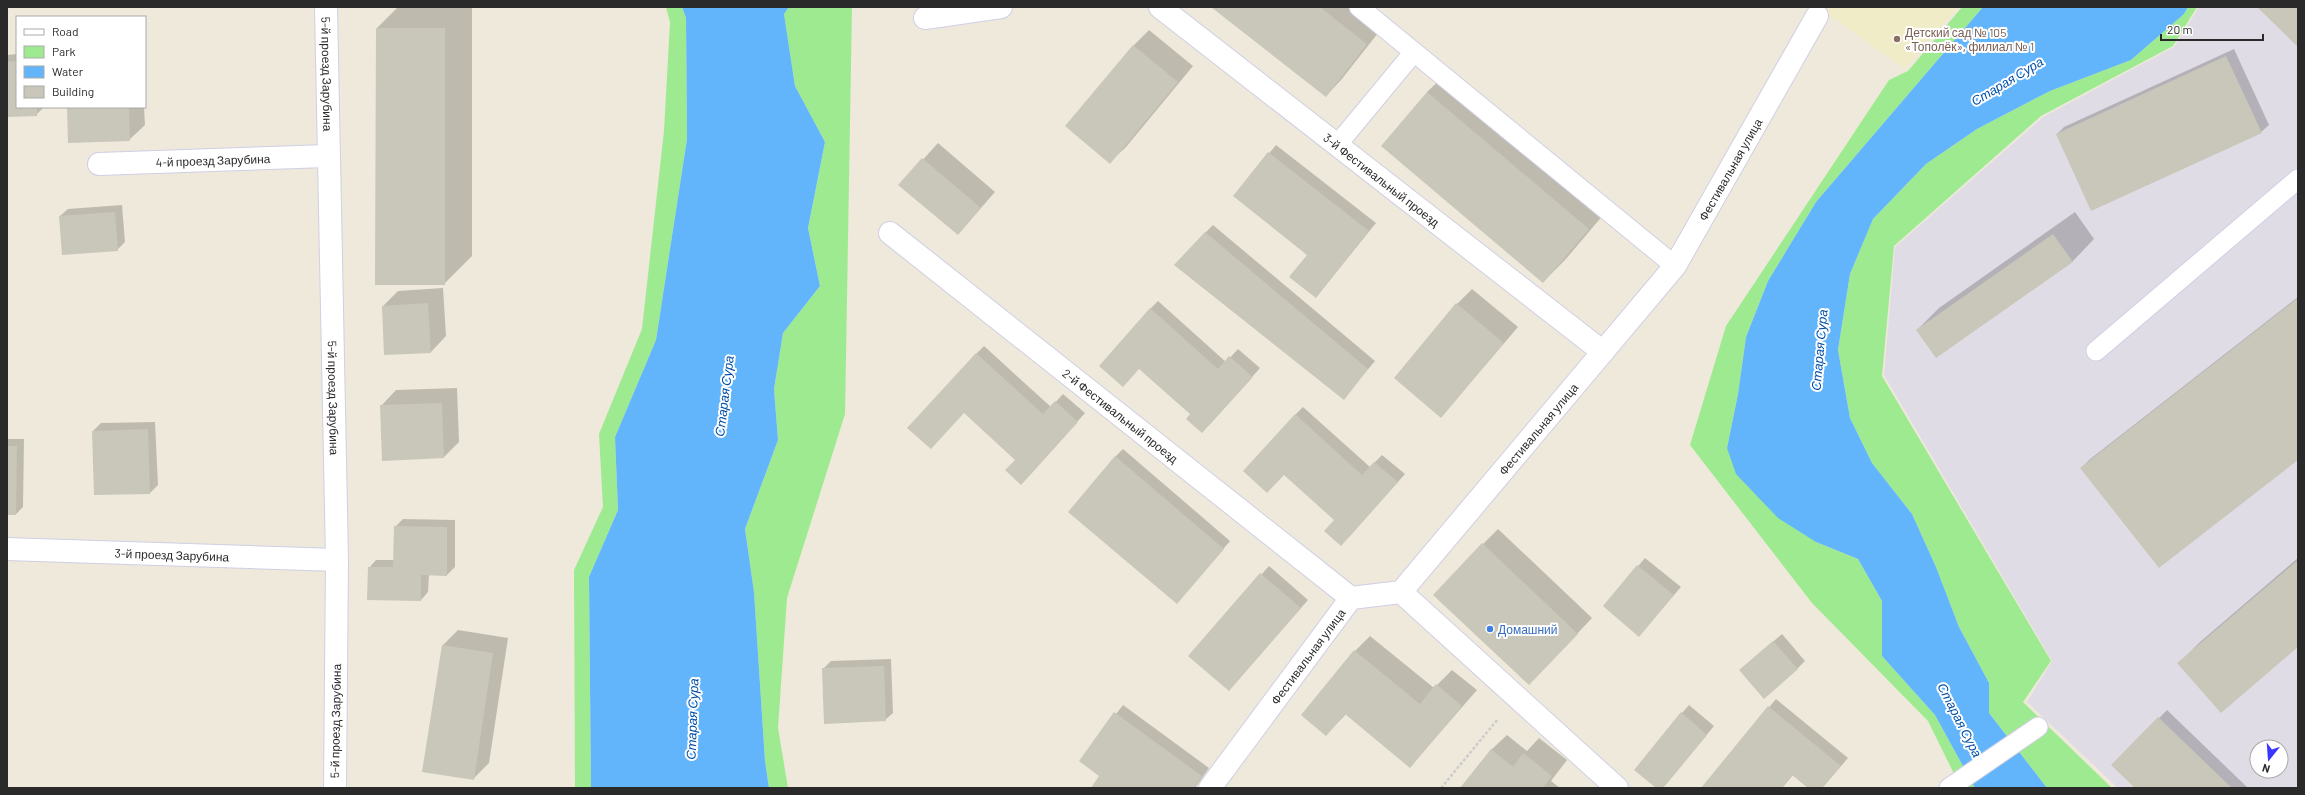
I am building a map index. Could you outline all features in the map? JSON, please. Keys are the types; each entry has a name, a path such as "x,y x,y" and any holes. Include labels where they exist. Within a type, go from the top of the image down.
{"street":[{"name":"5-й проезд Зарубина","path":"326,7 337,560 335,788"},
{"path":"925,18 1001,7"},
{"name":"3-й Фестивальный проезд","path":"1160,7 1603,352"},
{"name":"Фестивальная улица","path":"1210,788 1351,598 1401,592 1675,266 1820,11"},
{"name":"4-й проезд Зарубина","path":"99,164 328,156"},
{"name":"2-й Фестивальный проезд","path":"890,233 1351,598"},
{"name":"3-й проезд Зарубина","path":"7,549 337,560"},
{"path":"1401,592 1617,788"}],"lane":[{"path":"1358,7 1675,266"},
{"path":"1337,145 1414,52"},
{"path":"2096,351 2298,179"},
{"path":"1956,783 2038,727"}],"path":[{"path":"1441,788 1516,697"}],"shaded area":[{"name":"Детский сад № 105 «Тополёк», филиал № 1","path":"1818,7 1958,7 1905,69"},
{"path":"2199,7 2298,7 2298,788 2118,788 2027,702 2052,661 1884,375 1895,247 2043,117 2174,47"}],"green space":[{"path":"666,7 682,7 686,18 687,139 656,340 615,437 618,510 589,577 591,788 575,788 574,570 603,507 599,434 642,329 664,131 670,22"},
{"path":"789,7 852,7 845,414 787,598 778,728 788,788 769,788 765,761 754,592 745,529 778,440 774,389 783,333 820,286 808,228 825,142 795,86 784,14"},
{"path":"1962,7 1983,7 1816,202 1768,281 1746,337 1738,394 1727,448 1816,542 1858,559 1882,601 1882,656 1935,715 1975,788 1961,788 1928,721 1812,603 1690,445 1726,326 1889,80 1908,71"},
{"path":"2188,7 2197,7 2173,46 2041,116 1894,246 1882,376 2051,661 2023,702 2112,788 2047,788 1989,713 1989,683 1959,627 1936,567 1912,514 1872,463 1850,418 1838,350 1850,274 1873,219 1926,164 1977,129 2050,91 2131,60 2184,14"}],"water":[{"name":"Старая Сура","path":"682,7 789,7 784,14 795,86 825,142 808,228 820,286 783,333 774,389 778,440 745,529 754,592 765,761 769,788 591,788 589,577 618,510 615,437 656,340 687,139 686,18"},
{"name":"Старая Сура","path":"1983,7 2188,7 2184,14 2131,60 2050,91 1977,129 1926,164 1873,219 1850,274 1838,350 1850,418 1872,463 1912,514 1936,567 1959,627 1989,683 1989,713 2047,788 1975,788 1935,715 1882,656 1882,601 1858,559 1816,542 1778,518 1736,474 1727,448 1738,394 1746,337 1768,281 1816,202"}],"building":[{"path":"1211,7 1320,7 1367,44 1326,97"},
{"path":"2257,7 2298,7 2298,47"},
{"path":"376,28 445,28 445,285 375,285"},
{"path":"1133,45 1178,82 1110,164 1065,126"},
{"path":"2226,56 2262,133 2091,211 2056,134"},
{"path":"16,61 16,108 37,108 37,116 7,117 7,62"},
{"path":"1427,92 1589,229 1543,283 1381,146"},
{"path":"67,108 129,108 130,141 68,143"},
{"path":"1268,152 1369,231 1316,298 1289,277 1307,255 1233,196"},
{"path":"922,158 981,208 958,235 898,185"},
{"path":"115,212 118,251 62,255 59,216"},
{"path":"1205,232 1368,369 1344,400 1174,265"},
{"path":"2053,234 2073,262 1936,358 1916,330"},
{"path":"2298,298 2298,460 2159,568 2080,468"},
{"path":"428,303 431,353 384,355 382,306"},
{"path":"1456,303 1504,343 1441,418 1394,378"},
{"path":"1150,308 1218,369 1229,356 1253,377 1202,433 1186,419 1190,414 1139,369 1123,387 1099,366"},
{"path":"976,353 1043,414 1055,401 1078,422 1021,485 1005,470 1015,460 964,413 931,449 907,428"},
{"path":"442,403 444,458 382,461 380,405"},
{"path":"1295,414 1362,475 1374,462 1398,482 1341,546 1324,531 1334,520 1284,475 1267,493 1243,471"},
{"path":"148,429 150,494 94,495 92,431"},
{"path":"7,446 17,446 16,515 7,515"},
{"path":"1115,456 1224,549 1177,604 1068,512"},
{"path":"394,526 447,527 447,576 421,575 421,601 367,600 368,567 393,567"},
{"path":"1482,543 1578,634 1529,685 1433,595"},
{"path":"2298,560 2298,647 2221,713 2177,663"},
{"path":"1637,565 1674,595 1639,637 1603,606"},
{"path":"1260,573 1301,608 1229,691 1188,656"},
{"path":"1773,641 1798,669 1764,699 1739,670"},
{"path":"442,645 493,653 474,780 422,772"},
{"path":"1354,650 1420,704 1436,684 1462,706 1410,768 1345,714 1326,736 1301,715"},
{"path":"884,666 886,721 824,724 822,668"},
{"path":"1768,706 1841,766 1822,788 1808,788 1792,775 1782,788 1701,788"},
{"path":"1114,712 1202,776 1194,788 1091,788 1099,776 1079,761"},
{"path":"1681,712 1707,735 1663,788 1656,788 1634,770"},
{"path":"2158,717 2232,788 2135,788 2111,765"},
{"path":"1491,749 1513,767 1523,753 1552,776 1543,788 1460,788"}],"place":[{"name":"Детский сад № 105 «Тополёк», филиал № 1","path":"1897,39"},
{"name":"Домашний","path":"1490,629"}]}
